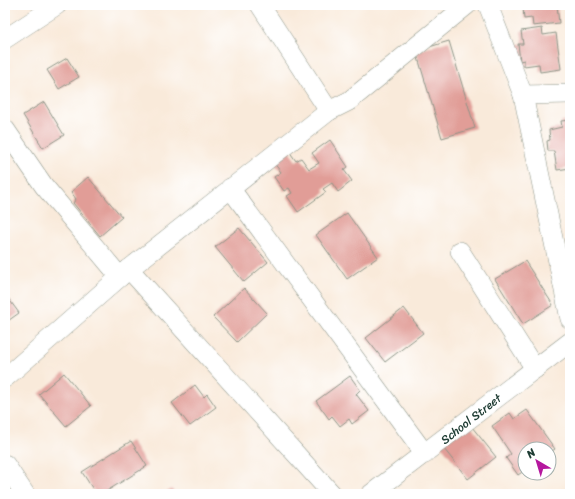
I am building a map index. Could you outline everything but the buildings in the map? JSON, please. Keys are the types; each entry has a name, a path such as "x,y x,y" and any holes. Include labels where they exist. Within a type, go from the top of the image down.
{"street":[{"path":"5,39 58,5"},
{"path":"260,5 329,111"},
{"path":"5,378 124,273 329,111 349,101 467,5"},
{"path":"488,5 523,95 563,254 570,319"},
{"path":"523,95 570,94"},
{"path":"5,129 44,186 332,494"},
{"path":"230,188 425,454"},
{"path":"460,252 535,369"},
{"name":"School Street","path":"371,494 395,487 425,454 570,342"},
{"path":"5,464 25,494"}]}
